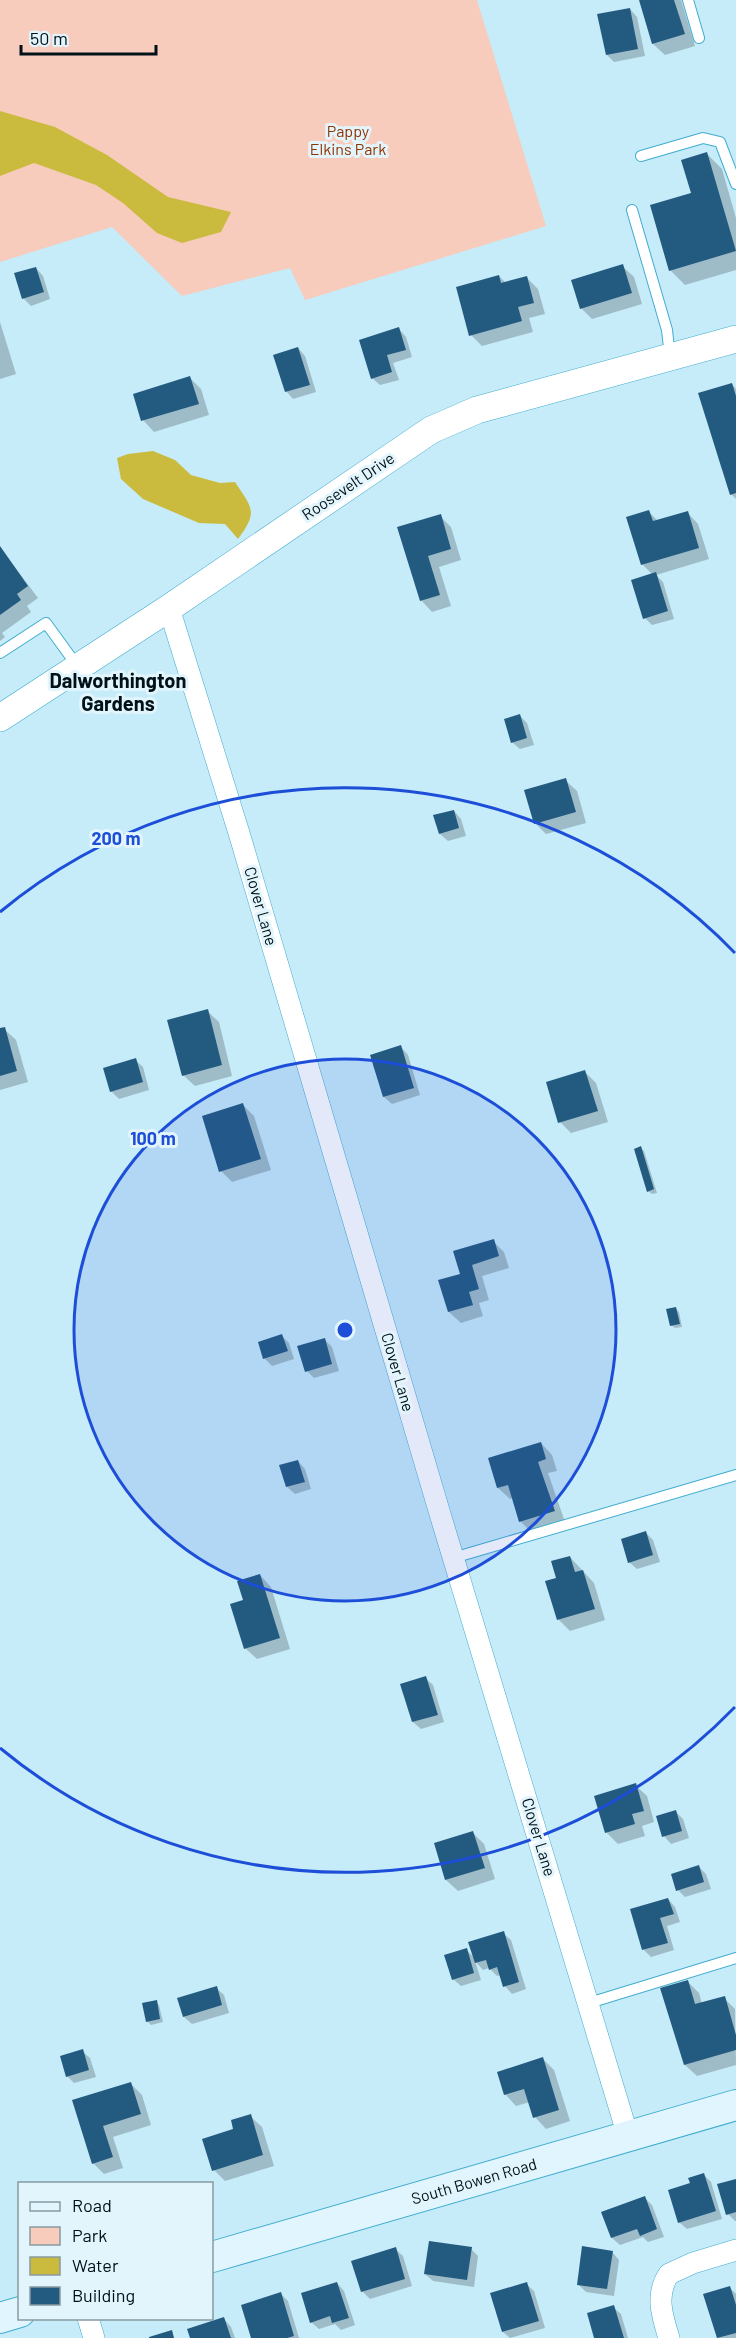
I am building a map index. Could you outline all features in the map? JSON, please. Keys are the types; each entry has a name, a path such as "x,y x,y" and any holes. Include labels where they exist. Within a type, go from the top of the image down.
{"main road":[{"name":"South Bowen Road","path":"213,2257 736,2105"},
{"path":"0,2318 18,2314"}],"street":[{"name":"Roosevelt Drive","path":"0,718 169,608 431,429 477,410 736,339"},
{"name":"Clover Lane","path":"169,608 239,833 453,1558 628,2136"},
{"path":"669,2338 660,2295 669,2274 693,2263 736,2250"},
{"path":"88,2320 94,2338"}],"lane":[{"path":"688,0 699,38"},
{"path":"641,156 703,138 720,142 736,184"},
{"path":"632,210 667,330 670,357"},
{"path":"0,653 46,623 78,667"},
{"path":"453,1558 736,1475"},
{"path":"589,2003 736,1958"}],"green space":[{"name":"Pappy Elkins Park","path":"0,0 477,0 546,226 305,300 290,268 182,296 112,227 0,262"}],"water":[{"path":"0,111 55,127 107,155 168,197 231,212 221,232 182,243 157,233 123,203 96,185 34,163 0,176"},
{"path":"153,451 175,460 191,475 220,483 235,482 251,510 249,522 238,539 225,524 199,523 143,499 121,479 117,458 128,454"}],"building":[{"path":"639,0 674,0 685,34 652,44"},
{"path":"630,8 638,49 606,55 597,14"},
{"path":"707,152 736,251 669,271 650,205 691,193 681,160"},
{"path":"623,264 632,293 580,309 571,280"},
{"path":"36,267 44,292 22,299 14,273"},
{"path":"499,275 501,283 527,276 534,303 518,307 522,321 469,336 456,287"},
{"path":"399,327 406,350 387,355 392,372 371,379 359,340"},
{"path":"298,347 310,385 285,392 273,355"},
{"path":"190,376 199,404 141,421 133,394"},
{"path":"732,383 736,396 736,493 730,495 698,393"},
{"path":"649,510 653,521 688,511 699,548 641,565 626,517"},
{"path":"441,514 451,549 428,556 440,595 420,601 397,527"},
{"path":"0,546 28,586 17,594 21,600 0,615"},
{"path":"656,572 668,611 643,619 631,580"},
{"path":"520,714 527,738 511,743 504,719"},
{"path":"566,778 576,812 534,824 524,790"},
{"path":"454,810 459,828 439,834 433,815"},
{"path":"208,1009 222,1065 182,1076 167,1020"},
{"path":"5,1027 17,1071 0,1076 0,1028"},
{"path":"401,1045 414,1088 383,1097 370,1055"},
{"path":"136,1058 143,1082 110,1092 103,1068"},
{"path":"585,1070 598,1111 558,1123 546,1082"},
{"path":"243,1103 261,1159 219,1172 202,1116"},
{"path":"641,1146 654,1189 647,1192 634,1149"},
{"path":"494,1239 499,1256 472,1265 479,1289 469,1292 473,1305 448,1312 438,1280 460,1274 453,1251"},
{"path":"676,1307 680,1324 670,1326 666,1309"},
{"path":"282,1334 288,1351 263,1359 258,1342"},
{"path":"325,1338 332,1364 305,1372 297,1346"},
{"path":"541,1442 546,1459 538,1462 555,1511 519,1522 508,1485 497,1488 488,1458"},
{"path":"298,1460 305,1482 286,1487 279,1465"},
{"path":"646,1531 653,1555 628,1563 621,1539"},
{"path":"570,1556 575,1572 583,1570 595,1609 557,1620 545,1581 556,1578 551,1561"},
{"path":"260,1574 280,1638 244,1649 230,1604 243,1600 237,1581"},
{"path":"426,1676 438,1715 412,1722 400,1684"},
{"path":"636,1783 644,1811 632,1814 635,1824 605,1833 594,1796"},
{"path":"676,1810 682,1831 662,1837 656,1816"},
{"path":"473,1831 485,1868 445,1880 434,1843"},
{"path":"699,1865 704,1882 676,1891 671,1874"},
{"path":"668,1898 674,1914 660,1918 668,1943 642,1950 630,1909"},
{"path":"504,1931 519,1982 503,1987 497,1967 489,1970 486,1960 475,1963 468,1942"},
{"path":"467,1948 474,1973 452,1980 444,1955"},
{"path":"688,1980 695,2004 725,1996 736,2035 736,2050 684,2065 660,1988"},
{"path":"217,1986 222,2005 183,2017 177,1998"},
{"path":"157,2000 160,2019 146,2022 142,2003"},
{"path":"83,2049 89,2070 66,2077 60,2056"},
{"path":"543,2057 559,2110 533,2118 524,2089 504,2095 497,2072"},
{"path":"131,2082 141,2114 103,2126 113,2157 92,2164 72,2100"},
{"path":"251,2114 263,2155 212,2171 202,2139 233,2129 231,2120"},
{"path":"704,2173 716,2211 678,2223 668,2190 690,2183 688,2178"},
{"path":"736,2179 736,2212 726,2215 717,2184"},
{"path":"645,2196 657,2229 640,2236 637,2229 611,2238 601,2212"},
{"path":"429,2241 472,2247 467,2280 424,2274"},
{"path":"582,2246 613,2251 607,2289 577,2285"},
{"path":"396,2247 405,2279 361,2292 351,2261"},
{"path":"337,2282 349,2318 332,2323 330,2316 310,2323 301,2293"},
{"path":"527,2282 539,2321 502,2332 490,2293"},
{"path":"730,2286 736,2305 736,2333 717,2338 703,2294"},
{"path":"281,2292 294,2336 251,2338 241,2305"},
{"path":"614,2305 624,2338 594,2338 587,2313"},
{"path":"224,2317 231,2338 190,2338 187,2329"},
{"path":"172,2330 174,2338 149,2338 149,2337"}],"district":[{"name":"Dalworthington Gardens","path":"118,692"}]}
